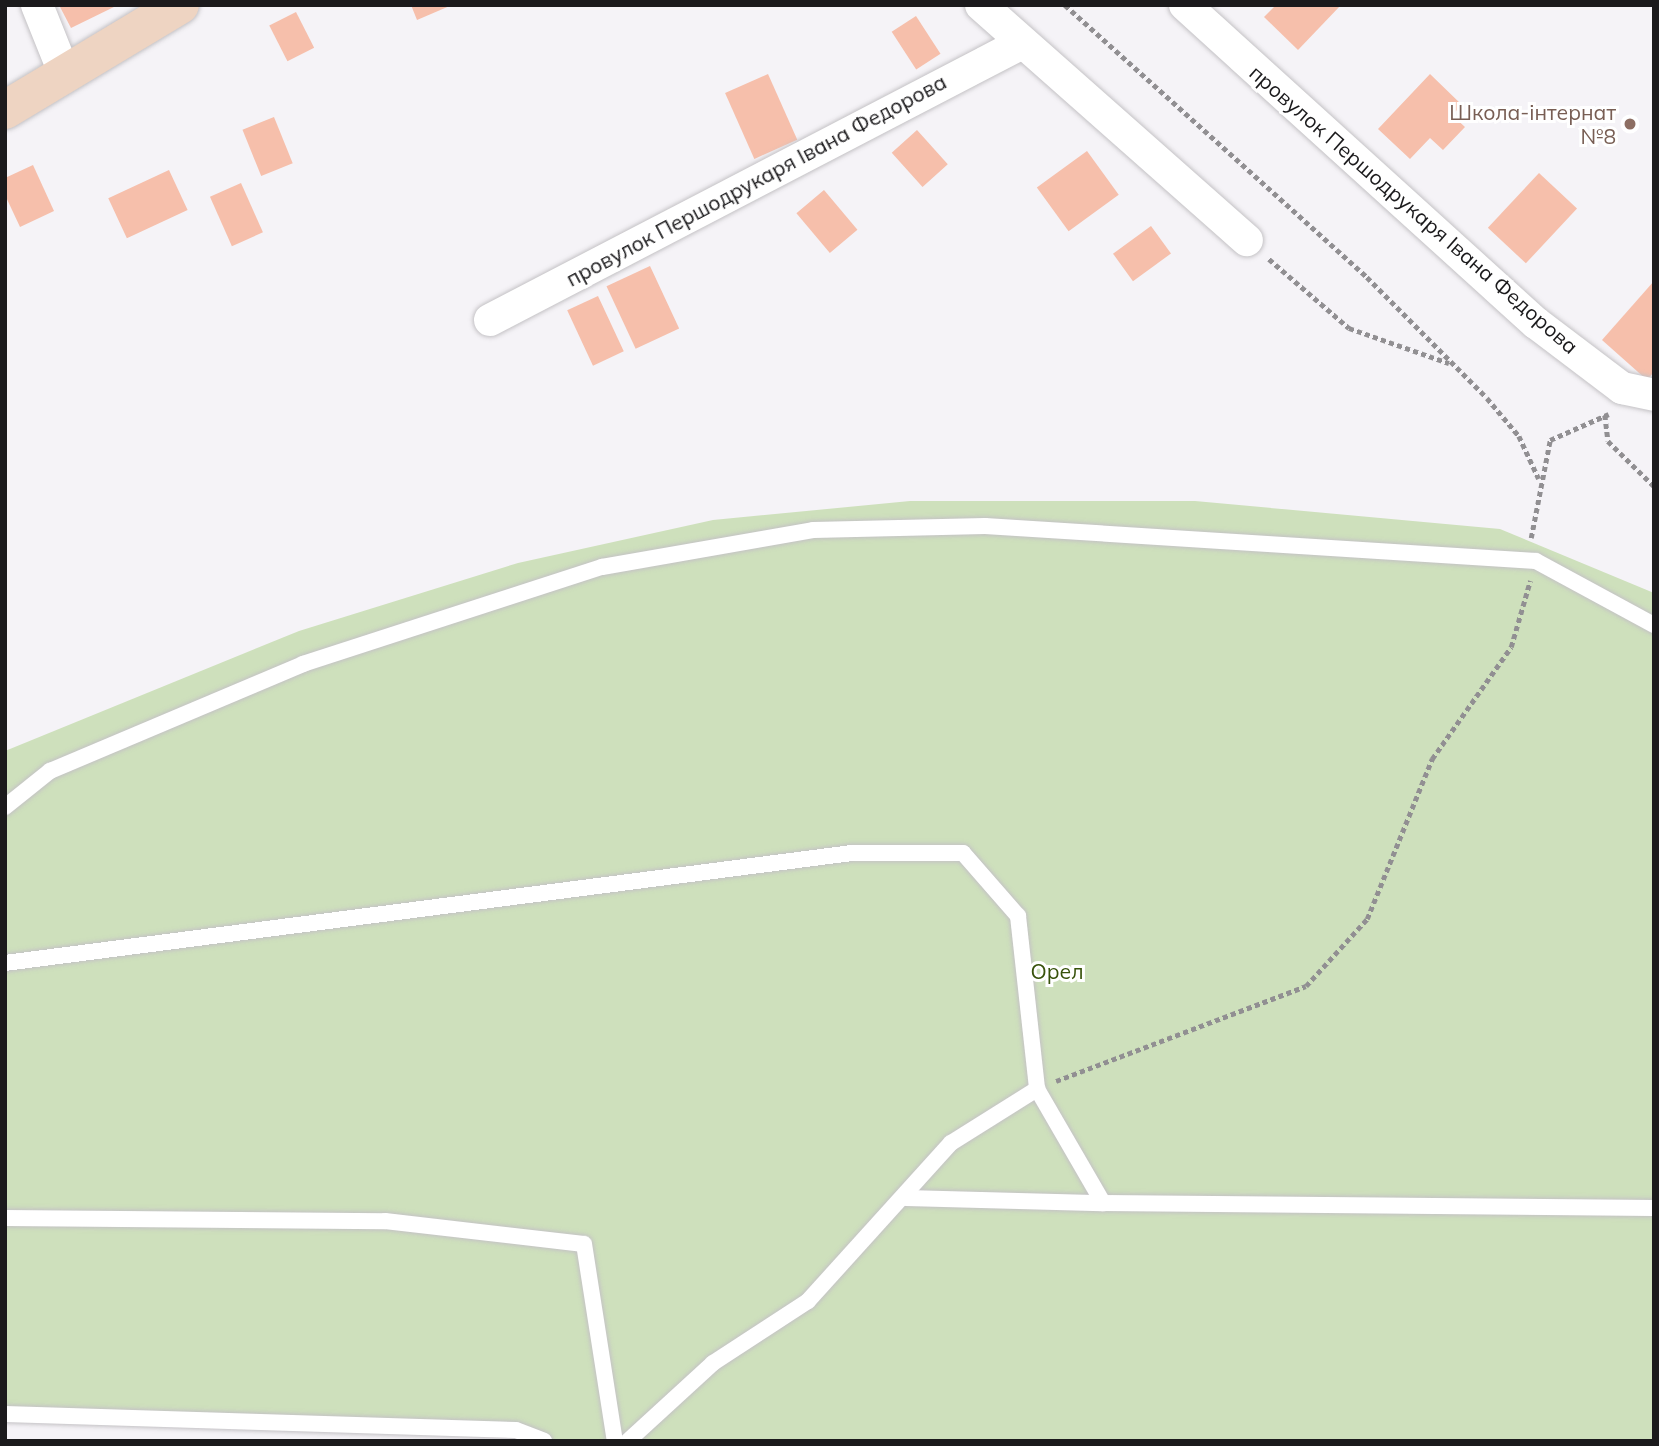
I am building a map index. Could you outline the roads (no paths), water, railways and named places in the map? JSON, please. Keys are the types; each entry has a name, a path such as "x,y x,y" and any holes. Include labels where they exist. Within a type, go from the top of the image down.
{"street":[{"path":"37,5 65,75"},
{"path":"5,110 180,5"},
{"path":"981,5 1247,240"},
{"name":"провулок Першодрукаря Івана Федорова","path":"1185,5 1536,323 1622,388 1654,395"},
{"name":"провулок Першодрукаря Івана Федорова","path":"490,320 1022,43"}],"lane":[{"path":"5,807 50,771 303,664 602,567 813,530 985,526 1536,561 1654,625"},
{"path":"5,963 852,853 963,853 1018,916 1037,1089 1103,1203"},
{"path":"628,1441 713,1363 808,1301 906,1198 951,1143 1037,1089"},
{"path":"906,1198 1103,1203 1654,1208"},
{"path":"5,1218 385,1222 584,1244 615,1441"},
{"path":"5,1414 516,1430 544,1441"}],"place":[{"name":"Школа-інтернат №8","path":"1630,124"}],"park label":[{"name":"Орел","path":"1057,971"}]}
